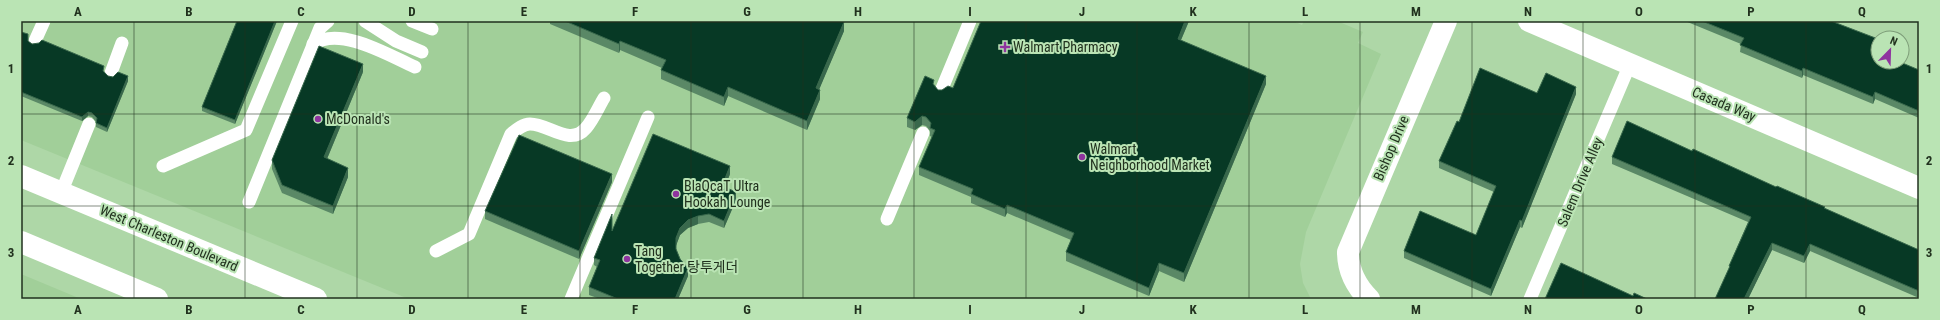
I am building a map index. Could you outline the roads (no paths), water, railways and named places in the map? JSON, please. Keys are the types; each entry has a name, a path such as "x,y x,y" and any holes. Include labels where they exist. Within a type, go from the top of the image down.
{"street":[{"name":"Bishop Drive","path":"1369,299 1352,276 1348,264 1348,252 1446,21"},
{"name":"Casada Way","path":"1528,21 1919,188"},
{"name":"West Charleston Boulevard","path":"21,176 316,299"},
{"path":"21,242 157,299"}],"lane":[{"path":"35,41 44,21"},
{"path":"163,166 246,130 292,21"},
{"path":"249,202 313,44 320,28 328,21"},
{"path":"365,21 396,41 422,52"},
{"path":"412,21 432,30"},
{"path":"941,91 970,21"},
{"path":"313,44 321,39 346,39 415,67"},
{"path":"111,73 122,43"},
{"name":"Salem Drive Alley","path":"1530,299 1630,64"},
{"path":"436,251 469,234 511,134 520,127 530,124 566,135 576,136 585,129 604,98"},
{"path":"571,299 648,118"},
{"path":"61,193 89,124"},
{"path":"887,219 923,133"}],"place":[{"name":"Walmart Pharmacy","path":"1005,47"},
{"name":"McDonald's","path":"318,119"},
{"name":"Walmart Neighborhood Market","path":"1082,157"},
{"name":"BlaQcaT Ultra Hookah Lounge","path":"676,194"},
{"name":"Tang Together 탕투게더","path":"627,259"}]}
